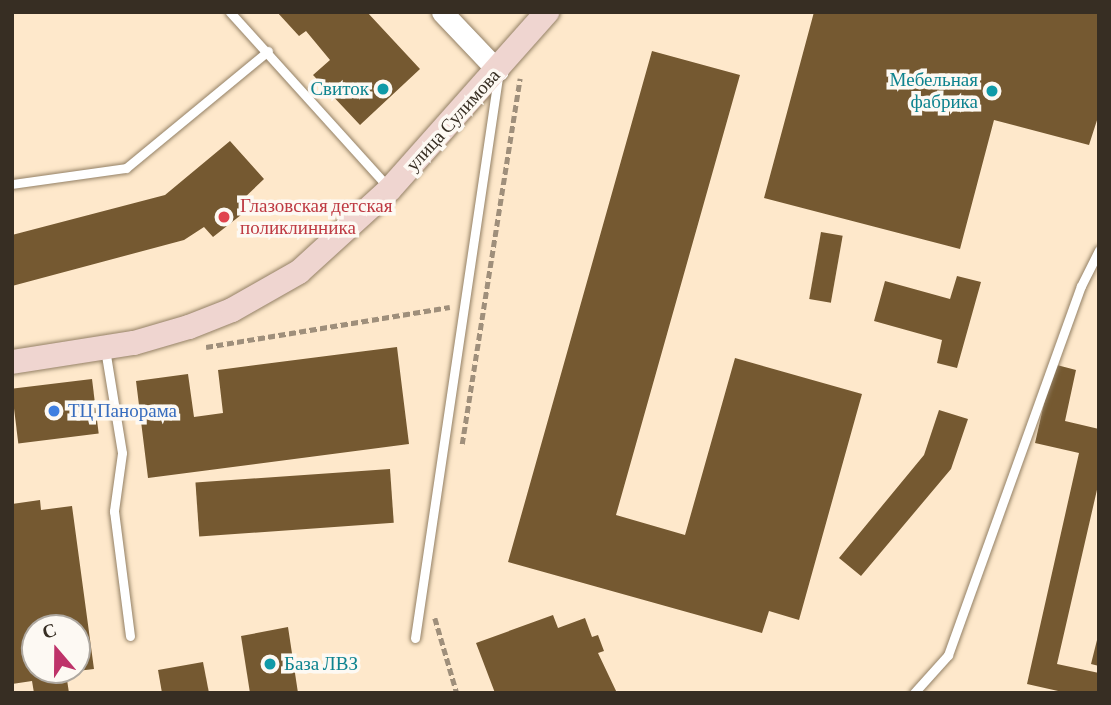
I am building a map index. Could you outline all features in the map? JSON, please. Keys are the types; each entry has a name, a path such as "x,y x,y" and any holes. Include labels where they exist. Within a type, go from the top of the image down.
{"main road":[{"name":"улица Сулимова","path":"12,362 105,348 189,327 232,310 299,272 390,189 498,71 547,12"}],"street":[{"path":"442,12 498,71"}],"lane":[{"path":"230,12 390,189"},
{"path":"12,184 126,168 268,51"},
{"path":"415,638 498,71"},
{"path":"914,693 948,655 1081,286 1099,250"},
{"path":"105,348 122,453 114,512 130,636"}],"path":[{"path":"460,453 519,81 526,71"},
{"path":"201,348 464,304 484,307"},
{"path":"435,613 456,691"}],"building":[{"path":"277,12 367,12 420,69 360,125 313,75 330,60 306,31 299,36"},
{"path":"814,12 1099,12 1099,114 1089,145 994,120 960,249 764,198"},
{"path":"652,51 740,75 616,515 685,535 735,358 862,394 799,620 769,611 762,633 508,562"},
{"path":"230,141 264,179 240,202 246,211 213,237 204,227 184,240 12,286 12,235 165,195"},
{"path":"821,232 843,236 831,303 809,299"},
{"path":"957,276 981,282 957,368 937,363 942,340 874,321 885,281 950,299"},
{"path":"397,347 409,444 148,478 136,381 188,374 194,417 223,413 218,370"},
{"path":"1053,364 1076,370 1065,421 1099,429 1099,481 1057,664 1099,673 1099,693 1067,693 1027,684 1079,453 1035,443"},
{"name":"ТЦ Панорама","path":"92,379 99,434 18,443 12,389"},
{"path":"939,410 968,419 951,469 861,576 839,558 924,455"},
{"path":"390,469 394,523 199,536 195,483"},
{"path":"40,500 41,510 72,506 87,614 21,614 21,683 12,684 12,504"},
{"path":"553,615 558,628 585,618 592,637 598,635 604,651 598,653 617,693 495,693 476,643"},
{"name":"База ЛВЗ","path":"288,627 298,693 250,693 241,636"},
{"path":"1099,637 1099,666 1091,664"},
{"path":"91,647 94,669 91,669"},
{"path":"203,662 209,693 162,693 158,670"},
{"path":"32,684 68,684 69,693 34,693"}],"place":[{"name":"Свиток","path":"383,89"},
{"name":"Мебельная фабрика","path":"992,91"},
{"name":"Глазовская детская поликлинника","path":"224,217"},
{"name":"ТЦ Панорама","path":"54,411"},
{"name":"База ЛВЗ","path":"270,664"}]}
